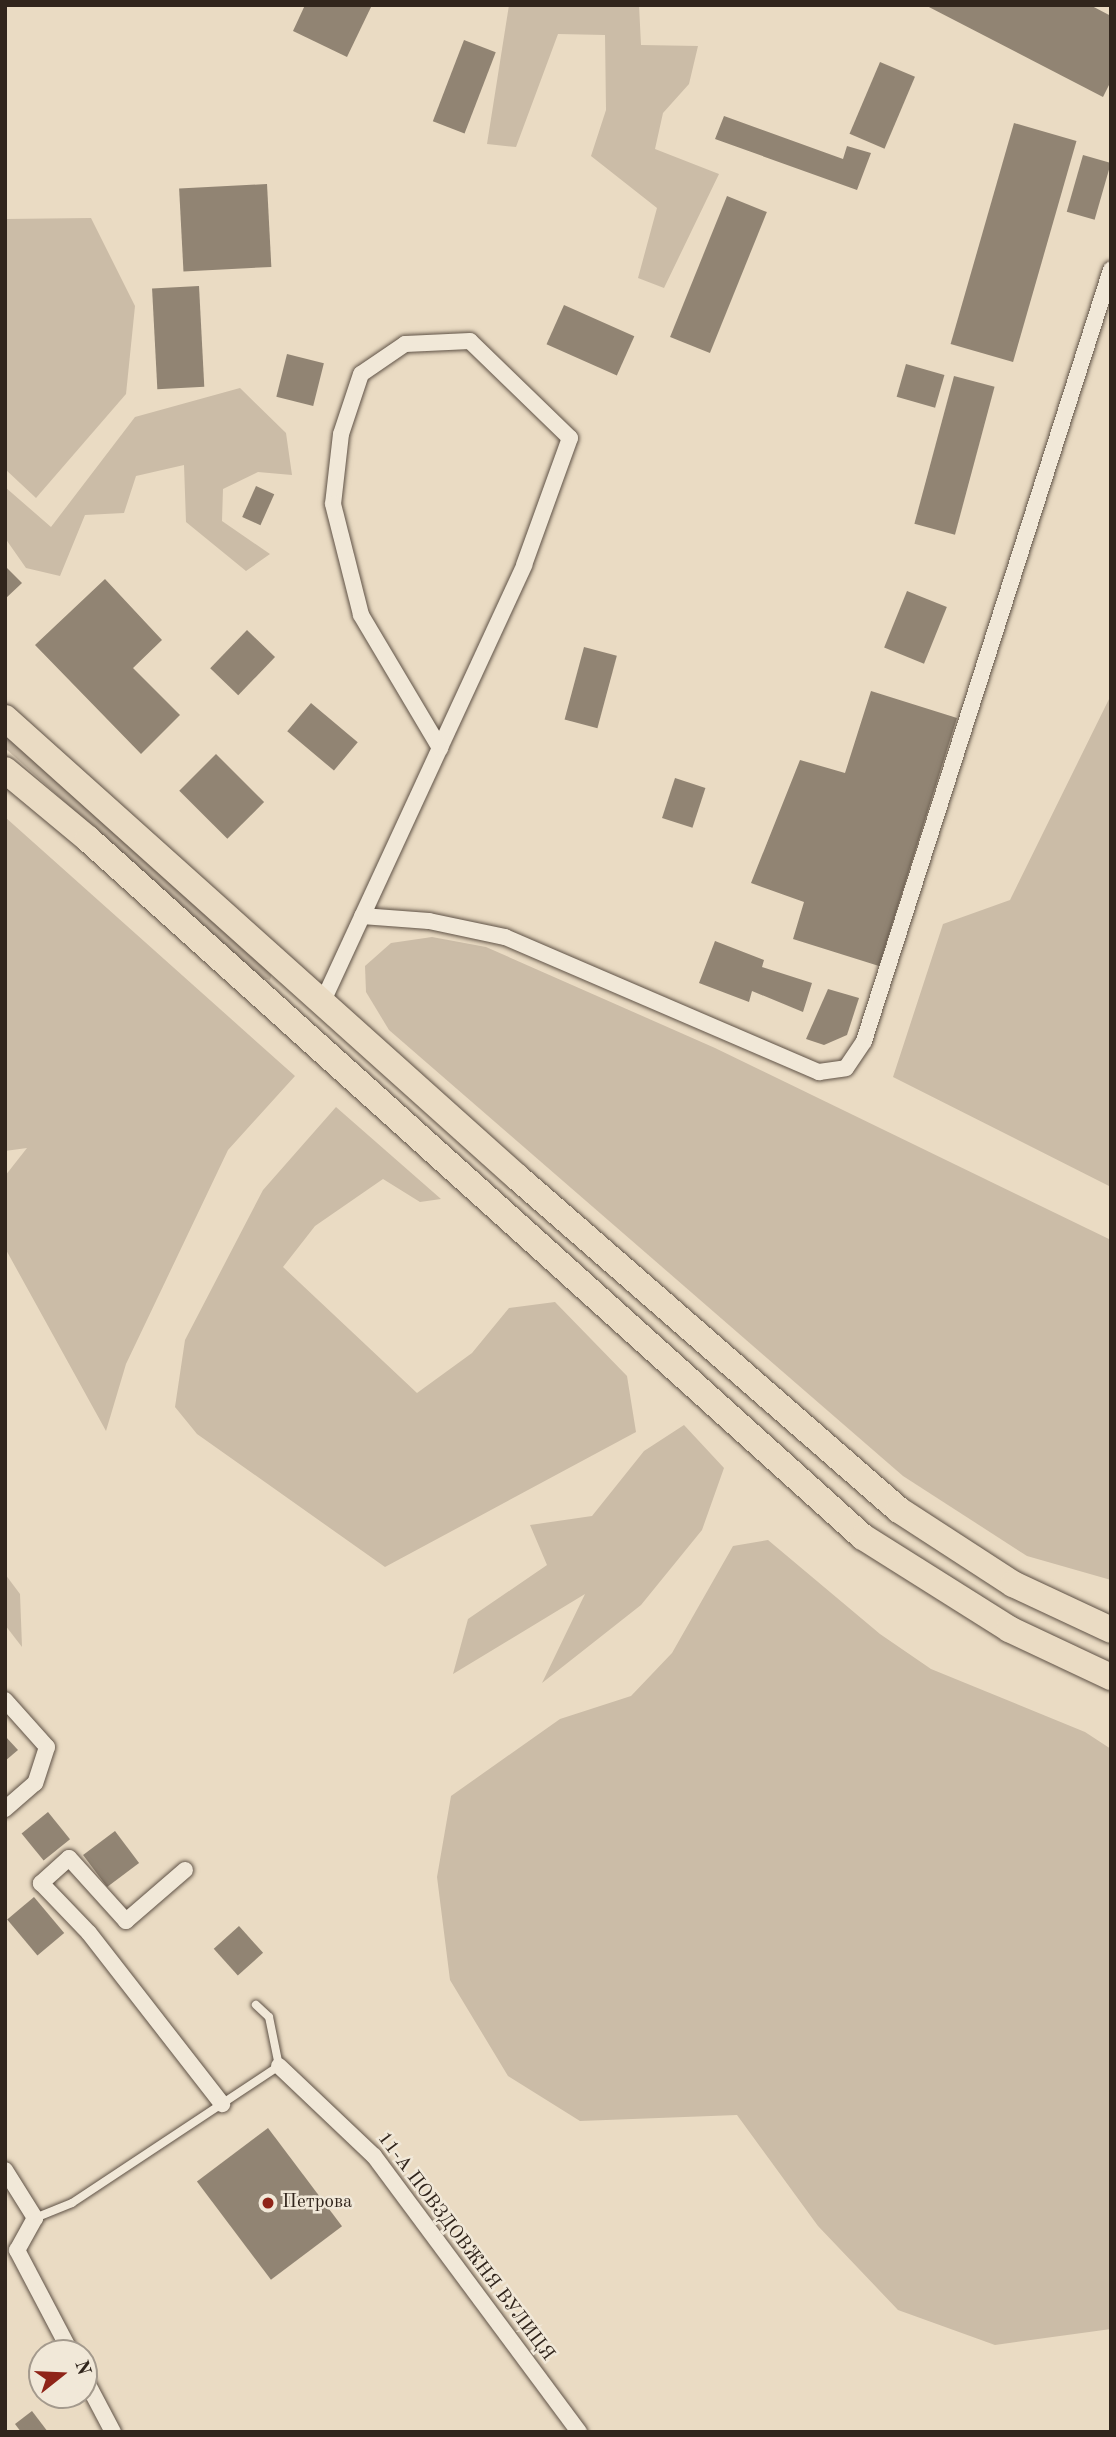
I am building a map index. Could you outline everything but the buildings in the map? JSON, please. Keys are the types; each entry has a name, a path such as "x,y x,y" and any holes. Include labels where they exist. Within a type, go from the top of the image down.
{"main road":[{"path":"5,718 899,1510 1013,1584 1111,1630"},
{"path":"5,771 88,839 863,1537 1009,1629 1111,1677"}],"street":[{"path":"362,916 429,921 505,937 819,1072 846,1068 864,1041 1111,270"},
{"path":"323,1001 440,748 524,565 569,439 470,341 405,344 361,374 341,434 333,503 361,615 440,748"},
{"path":"5,1700 47,1747 36,1783 5,1809"},
{"path":"186,1870 126,1921 69,1858 41,1883 89,1933 222,2104"},
{"name":"11-А ПОВЗДОВЖНЯ ВУЛИЦЯ","path":"279,2066 374,2156 579,2432"},
{"path":"5,2169 35,2218 17,2250 64,2339"},
{"path":"98,2407 108,2429"}],"lane":[{"path":"35,2218 72,2203 279,2066 269,2017 256,2005"}],"shaded area":[{"path":"509,5 639,5 641,45 698,46 689,84 663,113 655,149 719,174 664,288 638,278 657,208 591,156 606,110 605,35 558,34 516,147 487,144"},
{"path":"91,218 135,306 126,394 36,498 5,469 5,219"},
{"path":"240,388 286,433 292,475 258,472 223,489 222,521 270,554 246,571 186,522 184,465 136,476 124,513 85,515 60,576 26,568 5,538 5,487 51,527 135,417"},
{"path":"1111,695 1111,1187 893,1077 943,924 1010,900"},
{"path":"5,733 272,973 270,980 259,977 5,748"},
{"path":"5,817 295,1076 228,1150 126,1364 106,1431 5,1248 5,1176 27,1148 5,1151"},
{"path":"432,937 486,947 715,1048 1111,1240 1111,1580 1027,1556 903,1476 389,1030 366,992 365,966 391,943"},
{"path":"336,1107 441,1199 420,1202 383,1179 315,1226 283,1267 417,1393 472,1353 509,1308 555,1302 627,1376 636,1432 385,1567 197,1434 175,1407 185,1340 263,1190"},
{"path":"684,1425 724,1468 702,1530 641,1605 542,1683 585,1594 453,1674 468,1619 547,1565 530,1525 592,1516 644,1451"},
{"path":"768,1540 880,1634 931,1669 1085,1732 1111,1749 1111,2329 995,2345 898,2310 818,2226 737,2115 580,2121 508,2076 450,1980 437,1877 451,1796 560,1719 631,1696 672,1653 733,1546"},
{"path":"5,1574 20,1594 22,1647 5,1625"}],"place":[{"name":"Петрова","path":"268,2203"}]}
